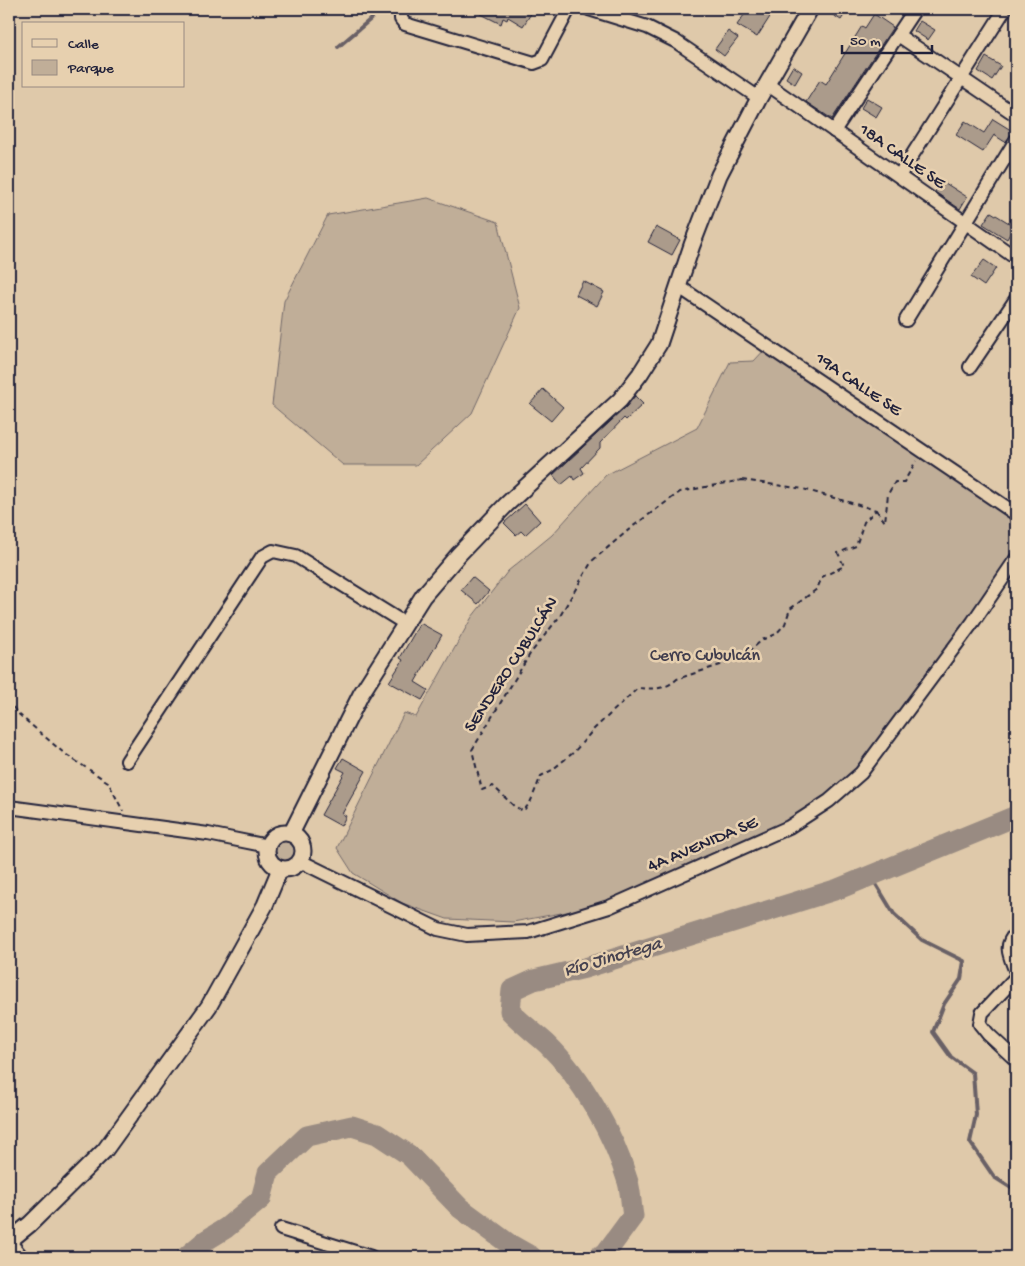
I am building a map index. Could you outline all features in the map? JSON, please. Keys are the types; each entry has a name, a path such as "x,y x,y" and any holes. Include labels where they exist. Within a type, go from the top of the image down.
{"main road":[{"path":"291,834 361,694 404,623 458,554 528,483 620,400 640,374 659,344 719,175 807,10"},
{"path":"285,833 291,834 302,846 300,861 291,868 280,868 269,860 268,846 274,837 285,833"},
{"path":"9,1241 43,1212 105,1150 209,1006 265,904 280,868"}],"street":[{"path":"401,9 401,19 405,24 534,63 542,60 569,9"},
{"path":"588,9 647,27 676,41 759,98"},
{"path":"834,131 915,9"},
{"path":"899,176 1005,9"},
{"path":"898,35 1016,115"},
{"name":"18A CALLE SE","path":"767,84 1016,258"},
{"path":"906,320 964,222 1016,140"},
{"name":"19A CALLE SE","path":"678,286 1016,514"},
{"path":"970,367 1016,299"},
{"path":"128,761 262,557 273,551 296,556 404,623"},
{"name":"4A AVENIDA SE","path":"300,861 438,929 467,936 528,932 609,907 789,826 829,801 861,773 973,622 1016,559"},
{"path":"9,807 208,834 268,846"},
{"path":"1016,933 1009,940 1007,950 1016,972"},
{"path":"1016,977 982,1013 980,1024 1016,1060"},
{"path":"281,1229 371,1257"},
{"path":"9,1241 22,1257"}],"path":[{"name":"SENDERO CUBULCÁN","path":"876,510 864,522 856,546 838,553 844,566 822,577 817,589 790,609 785,624 776,634 762,640 742,658 677,679 670,685 658,689 638,688 594,729 574,752 541,776 530,803 523,811 514,806 493,786 482,790 472,750 530,654 560,616 592,561 632,527 680,492 742,480 803,489 876,510 886,522 888,494 895,482 904,482 919,458"},
{"path":"9,699 16,712 65,754 108,782 130,824"}],"green space":[{"path":"428,198 498,222 520,308 472,413 416,465 343,465 272,405 284,301 328,215"},
{"name":"Cerro Cubulcán","path":"767,347 1016,518 1016,556 859,772 788,825 609,904 513,922 447,919 402,903 353,873 337,848 404,713 416,717 472,617 508,571 552,535 606,475 697,428 730,362 754,361"},
{"path":"285,836 291,837 296,841 300,846 300,858 296,863 291,867 285,868 279,867 274,863 270,858 269,852 270,846 274,841 279,837"}],"building":[{"path":"471,9 534,9 523,26 508,17 507,20 503,18 501,24"},
{"path":"734,9 775,9 757,37 737,25 744,15"},
{"path":"823,9 848,9 841,20"},
{"path":"874,14 893,27 832,119 806,102 820,80 826,84 862,26 865,28"},
{"path":"920,21 935,30 928,40 914,31"},
{"path":"728,31 738,38 724,56 715,49"},
{"path":"986,57 1001,66 992,80 978,71"},
{"path":"793,66 802,72 795,84 786,78"},
{"path":"867,98 882,107 876,117 861,108"},
{"path":"993,119 1014,132 1005,142 994,135 983,152 956,135 965,121 984,133"},
{"path":"942,181 967,197 960,209 935,192"},
{"path":"991,212 1014,226 1007,239 983,224"},
{"path":"656,227 680,240 672,255 648,242"},
{"path":"984,260 996,268 984,286 971,277"},
{"path":"583,281 604,292 597,306 576,295"},
{"path":"543,389 563,407 551,421 530,404"},
{"path":"635,396 643,404 626,420 624,418 600,443 600,448 581,468 584,473 574,480 572,476 561,485 553,475 626,407"},
{"path":"525,504 540,521 525,535 521,531 516,535 504,523"},
{"path":"472,577 489,591 478,604 461,590"},
{"path":"420,623 442,635 415,682 428,690 422,700 389,682 403,660 400,658"},
{"path":"343,758 366,771 342,814 346,816 341,826 321,815 345,772 337,768"}],"waterway":[{"path":"338,47 372,18 373,9"},
{"name":"Río Jinotega","path":"598,1257 605,1254 633,1216 628,1182 614,1145 584,1090 547,1044 510,1011 512,990 534,980 585,968 838,889 1016,816"},
{"path":"871,876 894,914 922,940 964,961 961,979 944,1004 933,1032 951,1057 973,1073 976,1115 970,1142 994,1177 1016,1191"},
{"name":"Río Jinotega","path":"186,1257 205,1241 226,1228 261,1199 268,1173 307,1136 352,1126 377,1134 409,1155 460,1208 509,1244 532,1257"}]}
